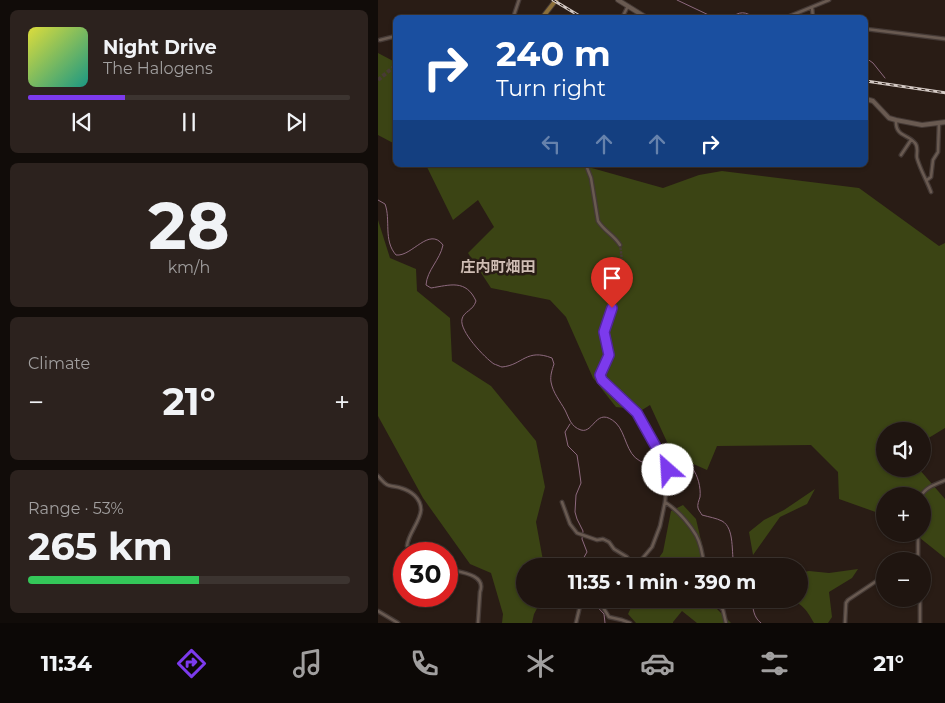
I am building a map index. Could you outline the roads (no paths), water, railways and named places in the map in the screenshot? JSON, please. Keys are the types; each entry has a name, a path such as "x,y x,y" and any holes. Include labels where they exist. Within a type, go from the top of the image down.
{"main road":[{"path":"544,15 556,0"},
{"path":"618,0 642,15"},
{"path":"868,100 872,101 889,118 896,120 922,125 946,122"}],"street":[{"path":"514,15 518,0"},
{"path":"792,15 829,0"},
{"path":"624,15 628,6"},
{"path":"812,7 813,15"},
{"path":"868,29 946,39"},
{"path":"380,40 393,37"},
{"path":"896,120 896,128 915,142 917,146 917,158 931,192"},
{"path":"927,180 930,177 933,160 938,152 939,122"},
{"path":"901,155 911,140"},
{"path":"587,167 591,178 600,226 616,239 620,246"},
{"path":"612,308 604,332 609,355 600,375 602,380 637,413 668,470 665,502 660,526 652,547 643,558"},
{"path":"378,476 385,484 401,488 418,498 421,509 408,542"},
{"path":"930,487 946,480"},
{"path":"562,502 570,524 578,532 609,542 614,549 627,558"},
{"path":"665,502 672,507 696,535 702,558"},
{"path":"458,572 467,574 481,582 478,623"},
{"path":"845,623 846,603 848,600 876,581"},
{"path":"920,607 920,623"},
{"path":"576,623 580,608"},
{"path":"603,608 609,617 630,623"},
{"path":"722,608 726,623"},
{"path":"378,611 398,623"}],"waterway":[{"path":"677,0 709,15"},
{"path":"736,15 742,13 750,15"},
{"path":"868,59 885,78"},
{"path":"378,200 385,204 387,210 388,236 396,255 408,252 426,240 438,240 443,245 426,285 431,288 457,285 462,286 472,294 476,301 473,307 463,316 462,324 473,344 490,361 502,367 509,366 530,356 543,355 552,358 554,364 551,378 552,386 575,427 585,430 600,418 609,418 619,427 635,458 653,464 680,462 692,468 696,474 699,486 698,509 702,515 720,520 726,524 731,535 733,558"},
{"path":"570,424 565,432 568,446 577,455 581,483 576,495 575,512 583,531 582,539 587,552 584,558"},
{"path":"598,608 604,614 605,623"},
{"path":"753,608 758,621 761,623"}],"tunnel":[{"path":"378,80 393,68"},
{"path":"612,308 621,277 620,245"}],"railway":[{"path":"553,0 578,15"},
{"path":"868,81 946,93"}],"district":[{"name":"庄内町畑田","path":"498,266"}]}
